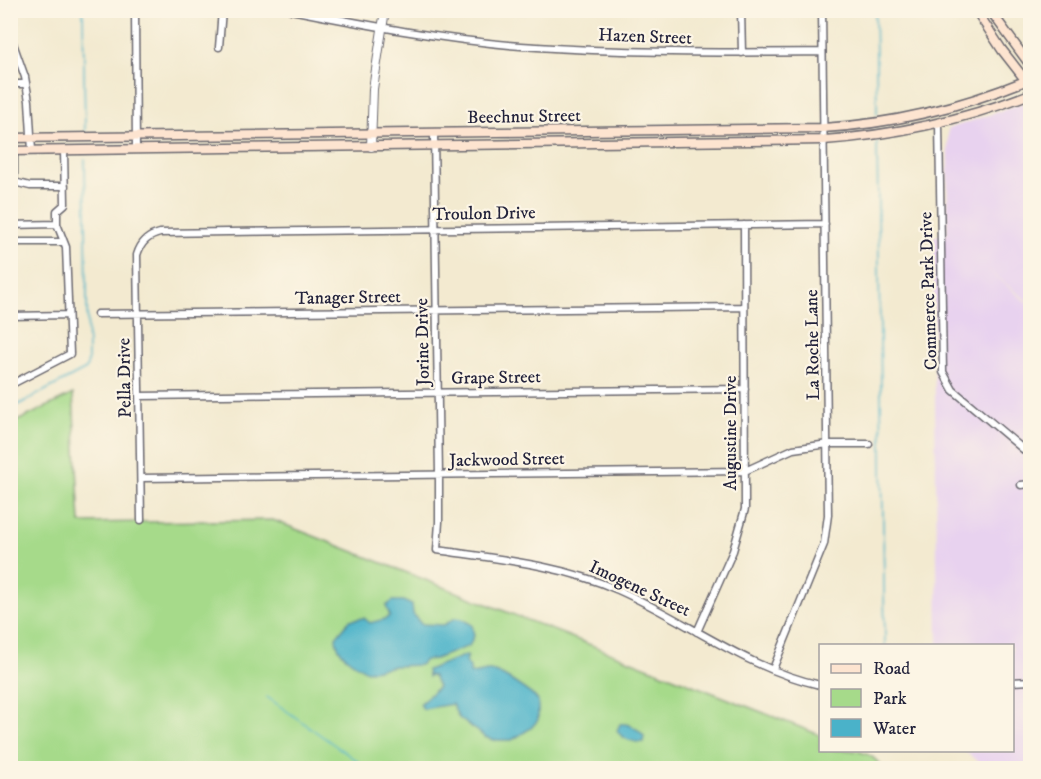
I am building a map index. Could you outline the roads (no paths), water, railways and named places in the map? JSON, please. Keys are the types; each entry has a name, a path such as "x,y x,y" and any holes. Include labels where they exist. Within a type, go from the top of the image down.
{"main road":[{"path":"976,10 1029,82"},
{"path":"990,10 1030,65"},
{"name":"Beechnut Street","path":"10,138 824,128 869,124 938,110 967,103 1029,82"},
{"name":"Beechnut Street","path":"12,151 824,140 887,133 939,123 980,112 1030,94"},
{"path":"700,130 700,143"},
{"path":"561,132 561,145"},
{"path":"253,135 253,148"}],"street":[{"path":"135,10 136,149"},
{"path":"219,47 222,10"},
{"name":"Hazen Street","path":"291,10 382,28 519,46 653,53 822,52"},
{"path":"371,147 373,89 386,10"},
{"path":"741,10 742,53"},
{"name":"La Roche Lane","path":"773,669 827,532 828,444 822,10"},
{"path":"10,35 26,84 32,151"},
{"path":"10,84 26,84"},
{"name":"Commerce Park Drive","path":"939,123 943,372 953,390 1030,455"},
{"name":"Jorine Drive","path":"434,134 439,475 437,550"},
{"path":"10,385 70,354 64,242 57,224 57,211 65,204 64,150"},
{"path":"12,151 14,182 30,186 65,186"},
{"path":"10,225 57,224"},
{"name":"Troulon Drive","path":"146,239 160,233 825,224"},
{"name":"Augustine Drive","path":"697,632 733,551 744,518 744,225"},
{"name":"Pella Drive","path":"141,520 138,255 141,244 146,239"},
{"path":"10,242 64,242"},
{"name":"Tanager Street","path":"97,314 744,307"},
{"path":"10,316 68,315"},
{"name":"Grape Street","path":"140,396 745,389"},
{"name":"Jackwood Street","path":"141,477 745,471 791,450 828,444 869,444"},
{"path":"1021,485 1030,484"},
{"name":"Imogene Street","path":"437,550 547,568 591,579 621,591 773,669 819,685"},
{"path":"1014,682 1030,681"}],"water":[{"path":"393,601 403,601 412,605 413,614 421,624 444,625 455,618 462,619 472,625 474,636 469,646 435,659 425,660 420,665 395,666 367,671 342,653 336,637 350,620 364,618 370,623 390,616 386,606"},
{"path":"468,656 465,662 470,667 470,673 489,671 500,674 535,697 538,701 538,720 531,728 512,740 493,740 485,737 459,718 452,704 423,709 420,704 438,687 433,676 428,677 427,670"},
{"path":"620,724 639,731 644,736 643,742 632,741 622,736 617,731"}],"waterway":[{"path":"83,10 85,131"},
{"path":"875,10 877,114"},
{"path":"877,143 885,644"},
{"path":"10,409 86,369 88,361 85,159"},
{"path":"267,697 367,768"}]}
